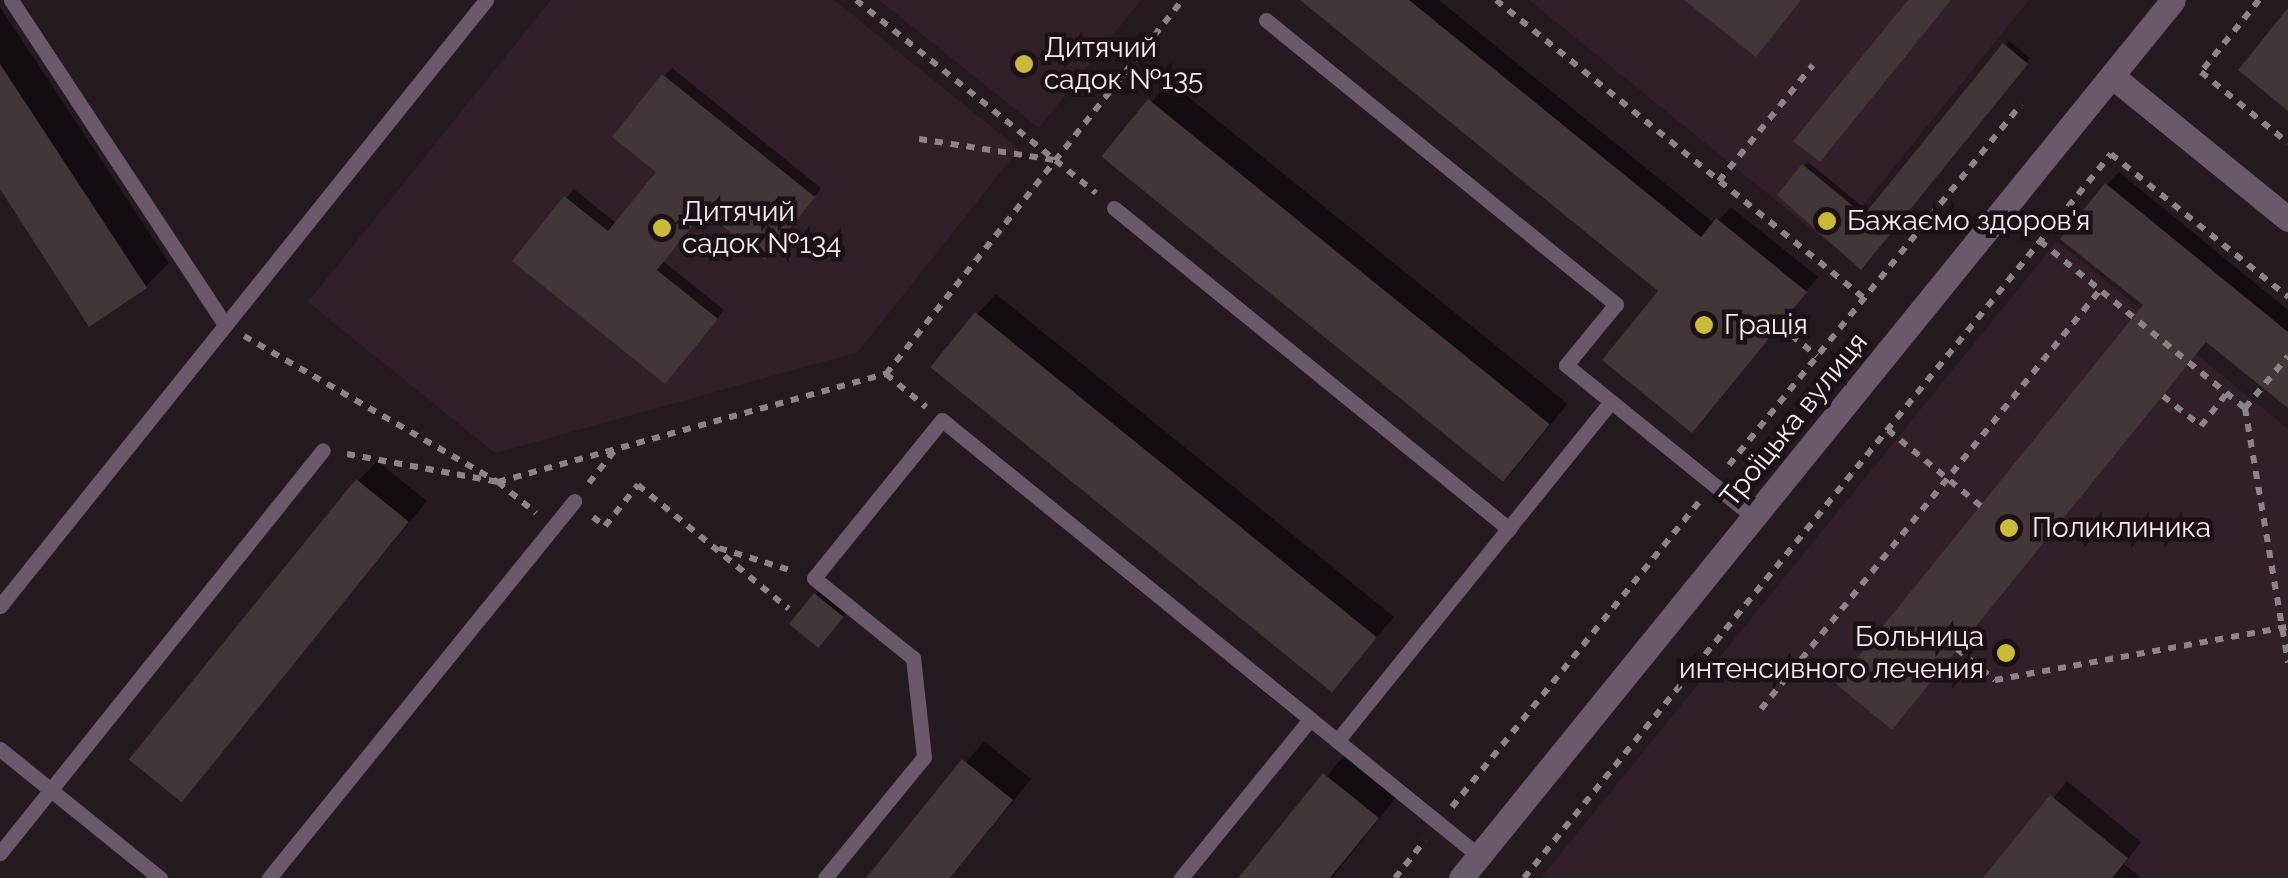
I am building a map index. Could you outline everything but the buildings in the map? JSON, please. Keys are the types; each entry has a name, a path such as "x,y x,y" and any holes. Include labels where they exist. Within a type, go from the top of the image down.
{"street":[{"name":"Троїцька вулиця","path":"1461,878 2173,0"},
{"path":"2112,76 2288,219"}],"lane":[{"path":"11,0 225,325"},
{"path":"0,606 486,0"},
{"path":"1266,20 1616,304 1566,365 1754,518"},
{"path":"1114,208 1509,528"},
{"path":"1337,741 1611,402"},
{"path":"826,878 924,757 913,658 814,578 942,420 1479,856"},
{"path":"0,853 323,450"},
{"path":"269,878 574,502"},
{"path":"1181,878 1310,719"},
{"path":"0,749 160,878"}],"path":[{"path":"856,0 1114,208"},
{"path":"323,450 498,482 886,374 1182,0"},
{"path":"1496,0 1864,298"},
{"path":"2259,0 2201,72 2288,143"},
{"path":"1719,181 1813,65"},
{"path":"1394,878 2022,106"},
{"path":"918,139 1056,160"},
{"path":"1524,878 2112,154 2288,297"},
{"path":"2040,242 2245,408 2288,662"},
{"path":"1762,709 2100,290"},
{"path":"225,325 498,482 553,527"},
{"path":"1779,326 1817,356"},
{"path":"2245,408 2288,356"},
{"path":"886,374 942,420"},
{"path":"2163,396 2201,426 2227,393"},
{"path":"1888,430 1980,506"},
{"path":"574,502 616,449"},
{"path":"604,526 638,486 790,608"},
{"path":"713,546 814,578"},
{"path":"1958,649 1995,680 2285,628"}],"shaded area":[{"name":"Дитячий садок №134","path":"551,0 834,0 1019,149 858,352 495,453 308,302"},
{"name":"Дитячий садок №135","path":"879,0 1141,0 1039,128"},
{"path":"1529,0 2029,0 1831,245"},
{"name":"Больница интенсивного лечения","path":"2057,241 2288,429 2288,878 1541,878"}],"place":[{"name":"Дитячий садок №135","path":"1024,64"},
{"name":"Бажаємо здоров'я","path":"1827,221"},
{"name":"Дитячий садок №134","path":"662,228"},
{"name":"Грація","path":"1704,325"},
{"name":"Поликлиника","path":"2009,528"},
{"name":"Больница интенсивного лечения","path":"2006,653"}]}
